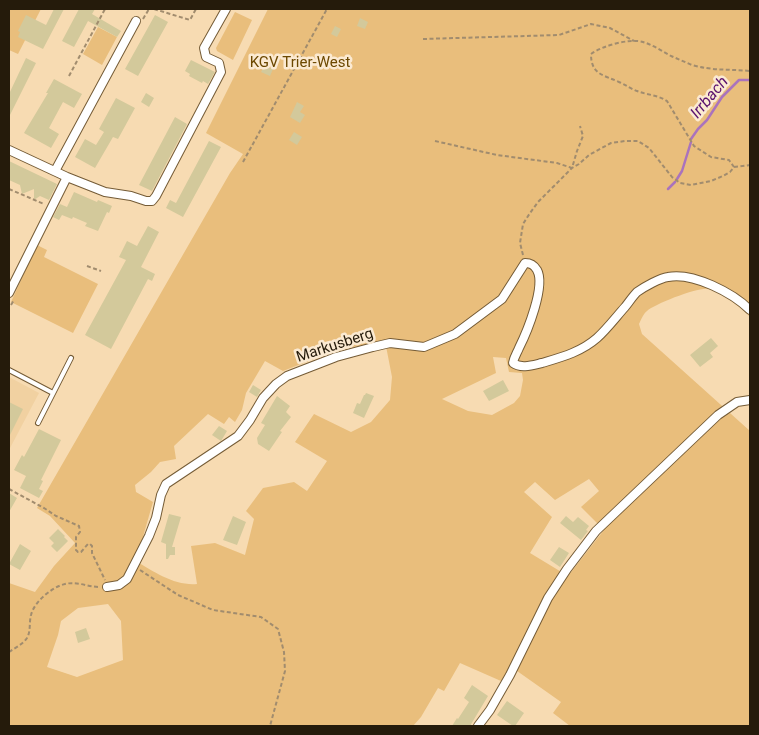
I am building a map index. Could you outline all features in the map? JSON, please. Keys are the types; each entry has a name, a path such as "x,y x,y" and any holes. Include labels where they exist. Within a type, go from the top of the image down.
{"street":[{"path":"9,150 105,192 152,201 221,72 219,63 206,57 204,48 226,9"},
{"path":"55,171 136,21"},
{"path":"9,293 67,177"},
{"path":"525,263 535,266 540,275 538,295 533,312 514,357 513,363 517,366 536,364 575,353 596,338 638,292 668,277 700,280 724,291 750,310"},
{"name":"Markusberg","path":"108,587 120,585 127,579 149,536 166,484 238,436 263,398 276,384 287,376 373,346 390,344 424,347 455,334 502,299 525,263"},
{"path":"478,726 490,710 510,675 548,598 567,569 596,532 718,415 737,402 750,400"}],"lane":[{"path":"38,423 71,358"},
{"path":"9,370 53,393"}],"path":[{"path":"69,76 105,9"},
{"path":"154,9 190,20 196,9"},
{"path":"243,162 327,9"},
{"path":"423,39 559,35 591,24 610,28 634,41"},
{"path":"734,167 729,160 711,157 694,146 668,101 662,97 637,91 621,82 604,76 591,64 591,54 596,50 634,41 643,42 672,56 712,70 750,70"},
{"path":"572,168 576,151 583,136 580,126"},
{"path":"435,141 497,155 557,163 572,168"},
{"path":"525,263 520,243 524,224 538,202 572,168 611,142 638,142 649,148 665,169 680,183 691,185 711,181 723,176 734,167 750,165"},
{"path":"9,188 53,207"},
{"path":"88,266 101,271"},
{"path":"9,489 56,516 79,526 80,532 76,537 76,550 81,552 88,544 92,546 92,553 108,587 95,587 77,583 66,584 44,595 34,608 28,636 23,643 9,652"},
{"path":"134,566 178,594 212,610 261,617 278,629 284,652 285,671 270,726"}],"shaded area":[{"path":"9,377 39,393 9,450"}],"green space":[{"path":"9,9 41,9 18,54 9,50"},
{"name":"KGV Trier-West","path":"268,9 750,9 750,317 724,296 712,290 703,289 658,304 644,314 639,324 642,334 750,431 750,726 570,726 553,713 561,702 510,666 501,681 460,663 444,691 438,688 421,717 413,726 9,726 9,583 35,592 54,566 75,543 50,516 37,508 230,173 243,154 206,133","holes":["385,341 392,377 390,400 371,422 351,432 314,414 295,442 327,461 307,491 294,482 263,488 246,511 254,519 245,555 215,543 191,546 197,584 173,581 136,561 153,502 136,492 135,485 160,462 176,459 174,446 208,414 224,424 229,417 235,422 242,410 246,393 265,361 283,371 337,350","493,357 506,358 509,372 522,373 523,380 520,396 514,403 492,415 468,411 442,399 496,373","589,479 599,491 581,507 604,530 568,576 530,553 552,517 524,492 535,482 555,500","108,604 121,621 123,660 77,677 47,667 61,621 78,608"]},
{"path":"235,12 252,20 233,60 217,51 216,48"},
{"path":"98,27 117,37 102,65 83,54"},
{"path":"37,245 47,250 44,257 98,284 73,333 11,302"}],"building":[{"path":"54,9 64,9 43,49 18,37 20,32 18,31 26,15 46,25"},
{"path":"79,9 95,9 92,14 121,31 117,37 88,21 74,47 62,41"},
{"path":"155,15 168,22 138,76 125,69"},
{"path":"360,18 368,22 365,29 357,26"},
{"path":"335,26 341,29 337,37 331,34"},
{"path":"26,58 36,63 9,117 9,94"},
{"path":"191,60 215,72 208,84 189,76 190,74 185,71"},
{"path":"264,66 273,69 270,76 261,72"},
{"path":"54,79 82,94 74,108 63,102 49,128 59,134 51,148 24,133 48,93 46,93"},
{"path":"146,93 154,98 149,107 141,102"},
{"path":"116,98 135,108 118,139 113,137 95,168 75,157 85,139 96,145 104,132 99,129"},
{"path":"297,102 304,106 300,112 305,115 300,123 290,117"},
{"path":"175,117 187,124 152,191 139,185"},
{"path":"294,132 302,137 297,145 289,140"},
{"path":"209,141 221,147 183,217 166,208 170,200 176,203"},
{"path":"9,161 57,184 49,200 40,196 34,200 34,189 22,194 20,185 9,180"},
{"path":"74,192 112,206 98,231 85,226 87,223 73,217 72,219 62,215 59,220 53,217 60,204 67,207"},
{"path":"148,226 159,232 141,267 155,274 152,281 148,279 111,349 85,335 126,260 119,257 127,241 137,246"},
{"path":"711,338 718,346 710,353 713,357 700,367 690,355"},
{"path":"503,380 509,391 489,401 483,391"},
{"path":"253,385 261,390 257,397 249,392"},
{"path":"366,393 374,396 364,418 353,413 357,403 360,404"},
{"path":"277,396 290,406 286,412 291,417 280,431 282,432 269,451 258,444 257,438 265,425 261,423"},
{"path":"9,402 23,409 9,437"},
{"path":"219,426 227,431 221,441 212,435"},
{"path":"39,429 61,440 41,480 43,481 39,489 43,491 39,498 20,488 26,476 14,470 22,455 24,457"},
{"path":"9,493 17,498 9,512"},
{"path":"169,514 181,517 172,547 175,547 175,555 170,555 166,559 166,544 161,542"},
{"path":"233,516 246,522 237,545 223,540"},
{"path":"566,516 573,522 578,517 589,526 586,530 588,531 581,540 560,523"},
{"path":"58,529 68,541 57,552 51,546 54,543 49,538"},
{"path":"20,544 31,551 20,570 9,564"},
{"path":"559,547 569,553 560,567 550,560"},
{"path":"86,628 90,639 78,643 75,632"},
{"path":"472,685 488,696 470,726 452,726 469,702 464,698"},
{"path":"507,701 524,713 515,726 497,715"}],"waterway":[{"name":"Irrbach","path":"691,139 707,120 722,97 739,80 750,80"},
{"name":"Irrbach","path":"677,179 682,171 691,142"},
{"name":"Irrbach","path":"668,189 675,182"}]}
